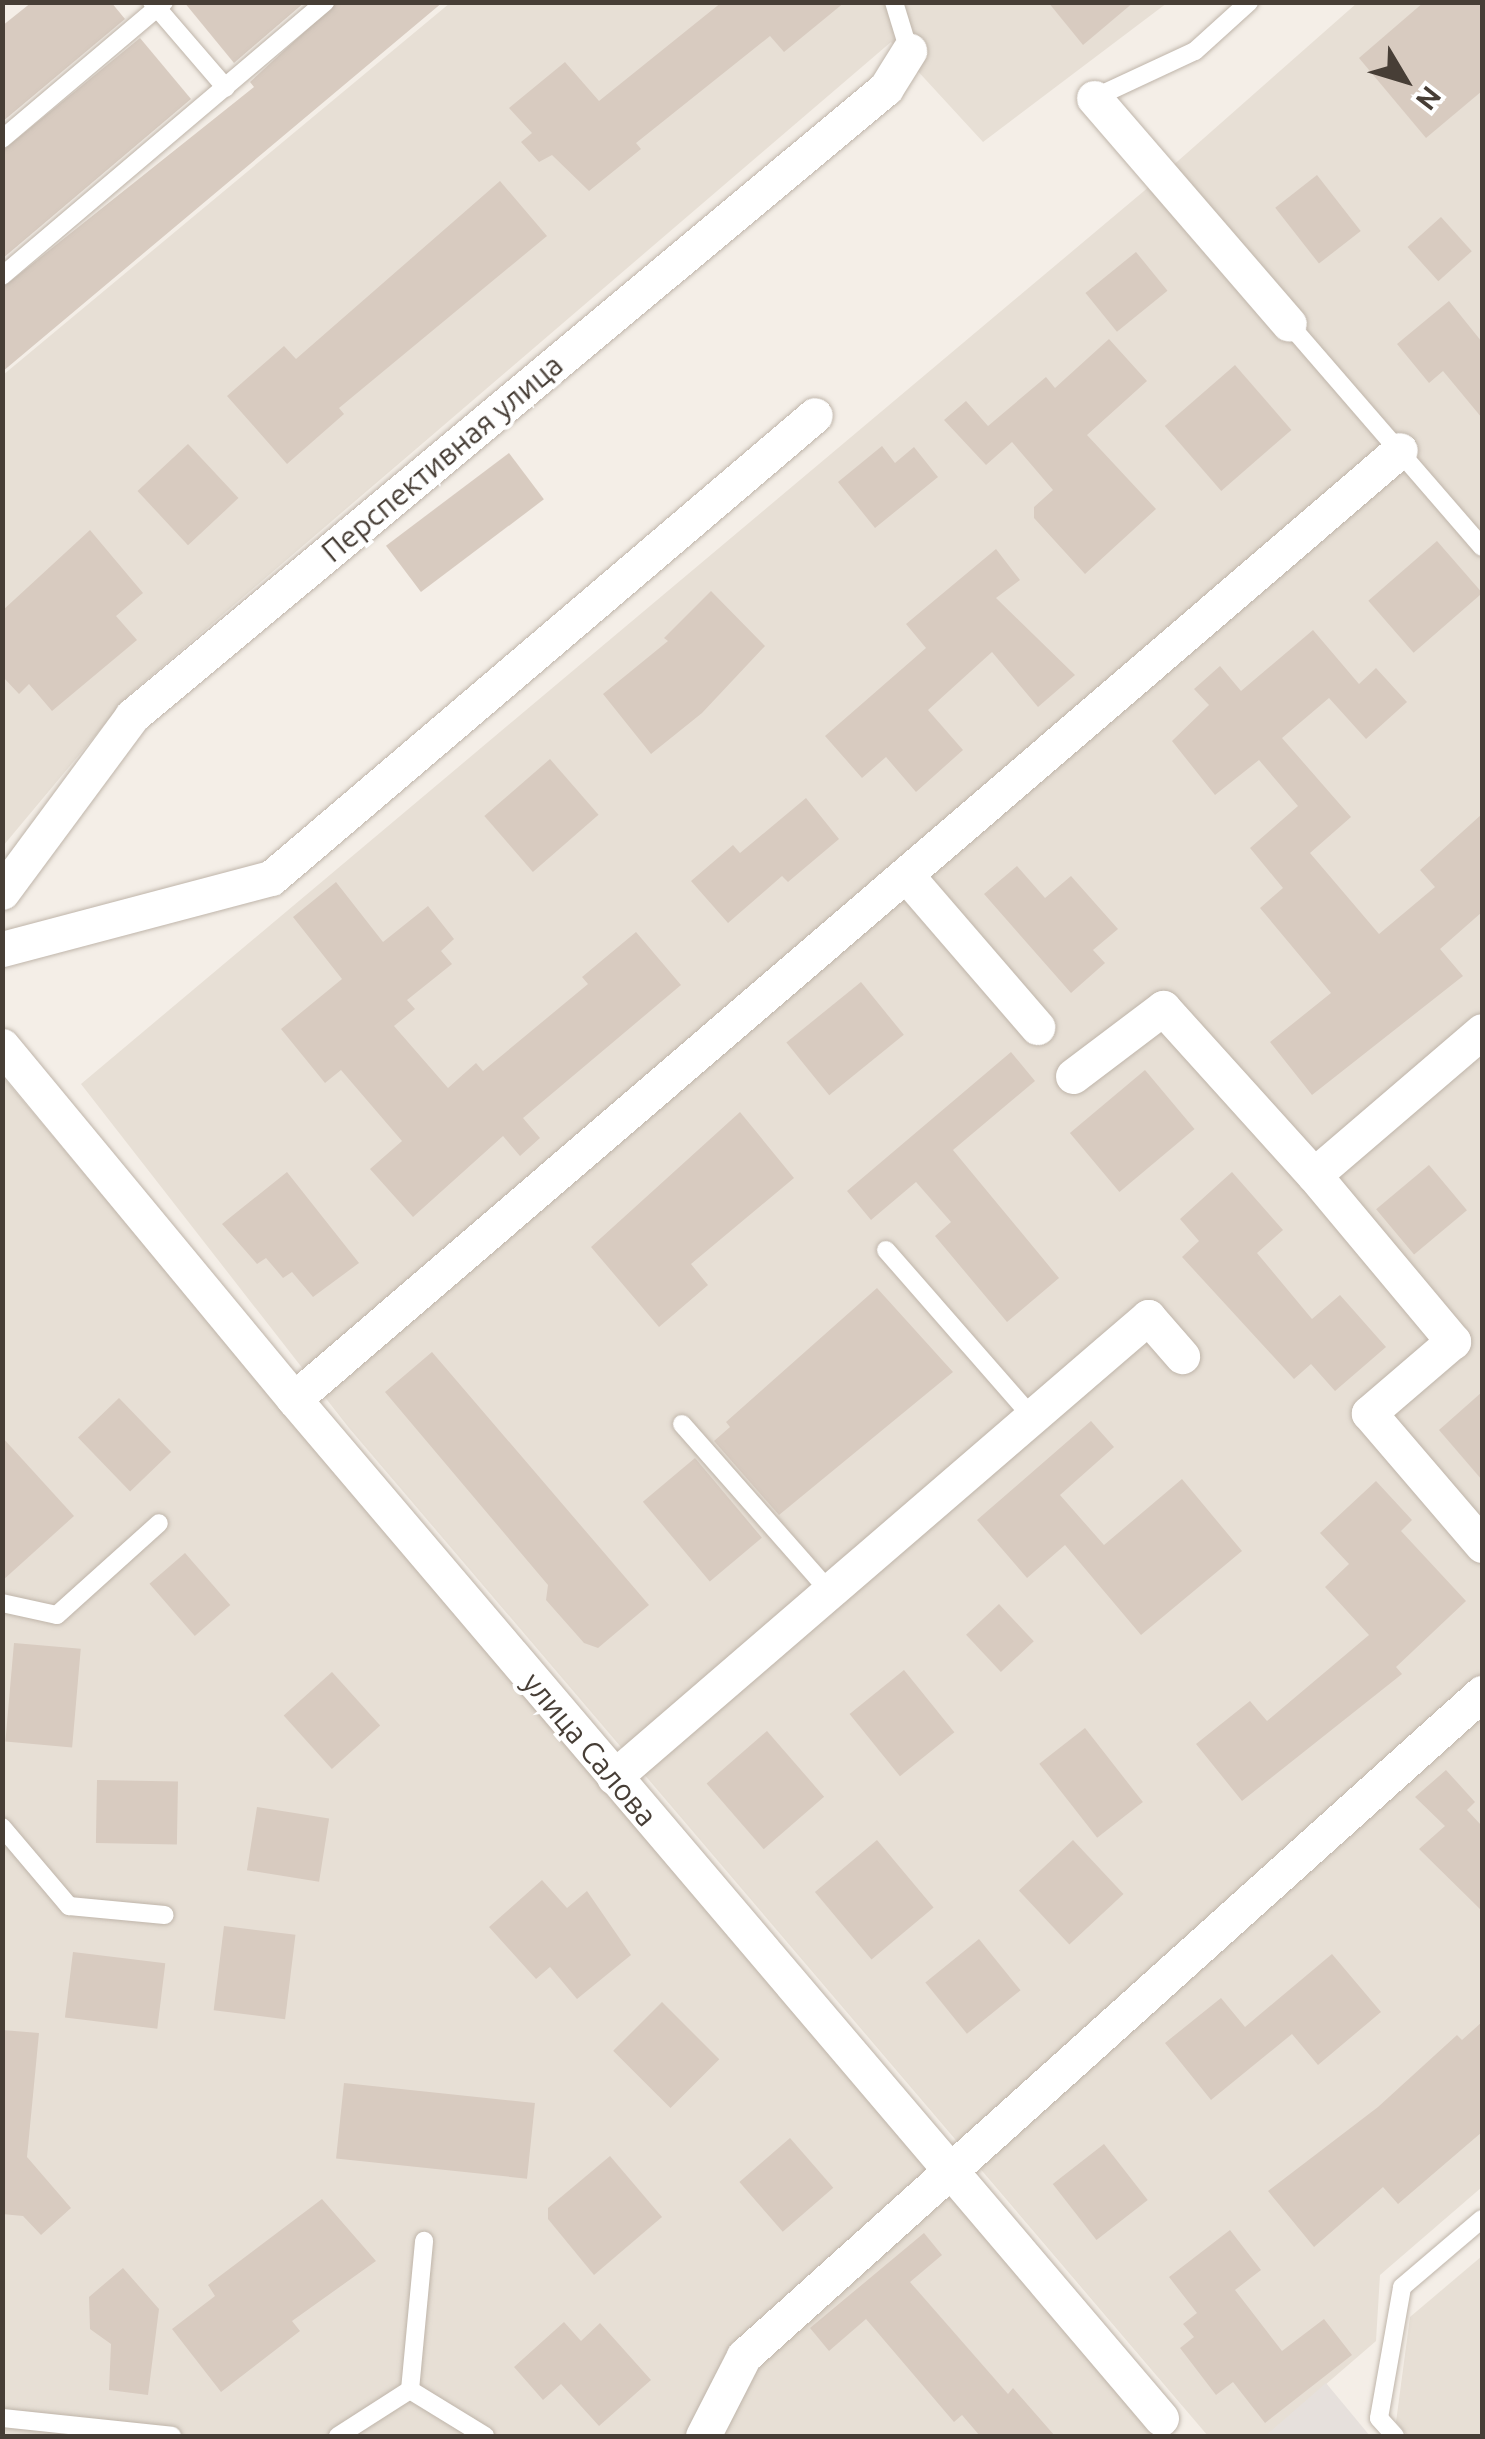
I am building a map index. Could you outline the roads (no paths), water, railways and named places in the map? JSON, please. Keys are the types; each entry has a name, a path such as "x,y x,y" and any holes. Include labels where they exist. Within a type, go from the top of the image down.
{"street":[{"name":"Перспективная улица","path":"2,892 132,716 886,88 909,51"},
{"path":"1094,98 1289,324"},
{"path":"2,949 136,917 271,878 815,416"},
{"path":"294,1399 1400,450"},
{"path":"906,875 1038,1027"},
{"path":"1073,1076 1162,1008 1314,1175 1453,1341 1369,1413 1482,1546"},
{"path":"1314,1175 1482,1031"},
{"name":"улица Салова","path":"2,1046 294,1399 1161,2418"},
{"path":"614,1777 1148,1317 1182,1356"},
{"path":"703,2436 744,2356 946,2169 1482,1692"}],"lane":[{"path":"2,276 325,2"},
{"path":"894,2 909,51"},
{"path":"1094,98 1195,50 1249,2"},
{"path":"2,139 158,4 226,88"},
{"path":"1289,324 1482,547"},
{"path":"886,1250 1033,1418"},
{"path":"682,1424 831,1593"},
{"path":"2,1604 58,1615 159,1523"},
{"path":"2,1827 69,1906 165,1915"},
{"path":"1394,2436 1378,2418 1402,2287 1482,2219"},
{"path":"410,2390 424,2241"},
{"path":"338,2436 410,2390"},
{"path":"410,2390 485,2436"},
{"path":"2,2418 172,2436"}]}
